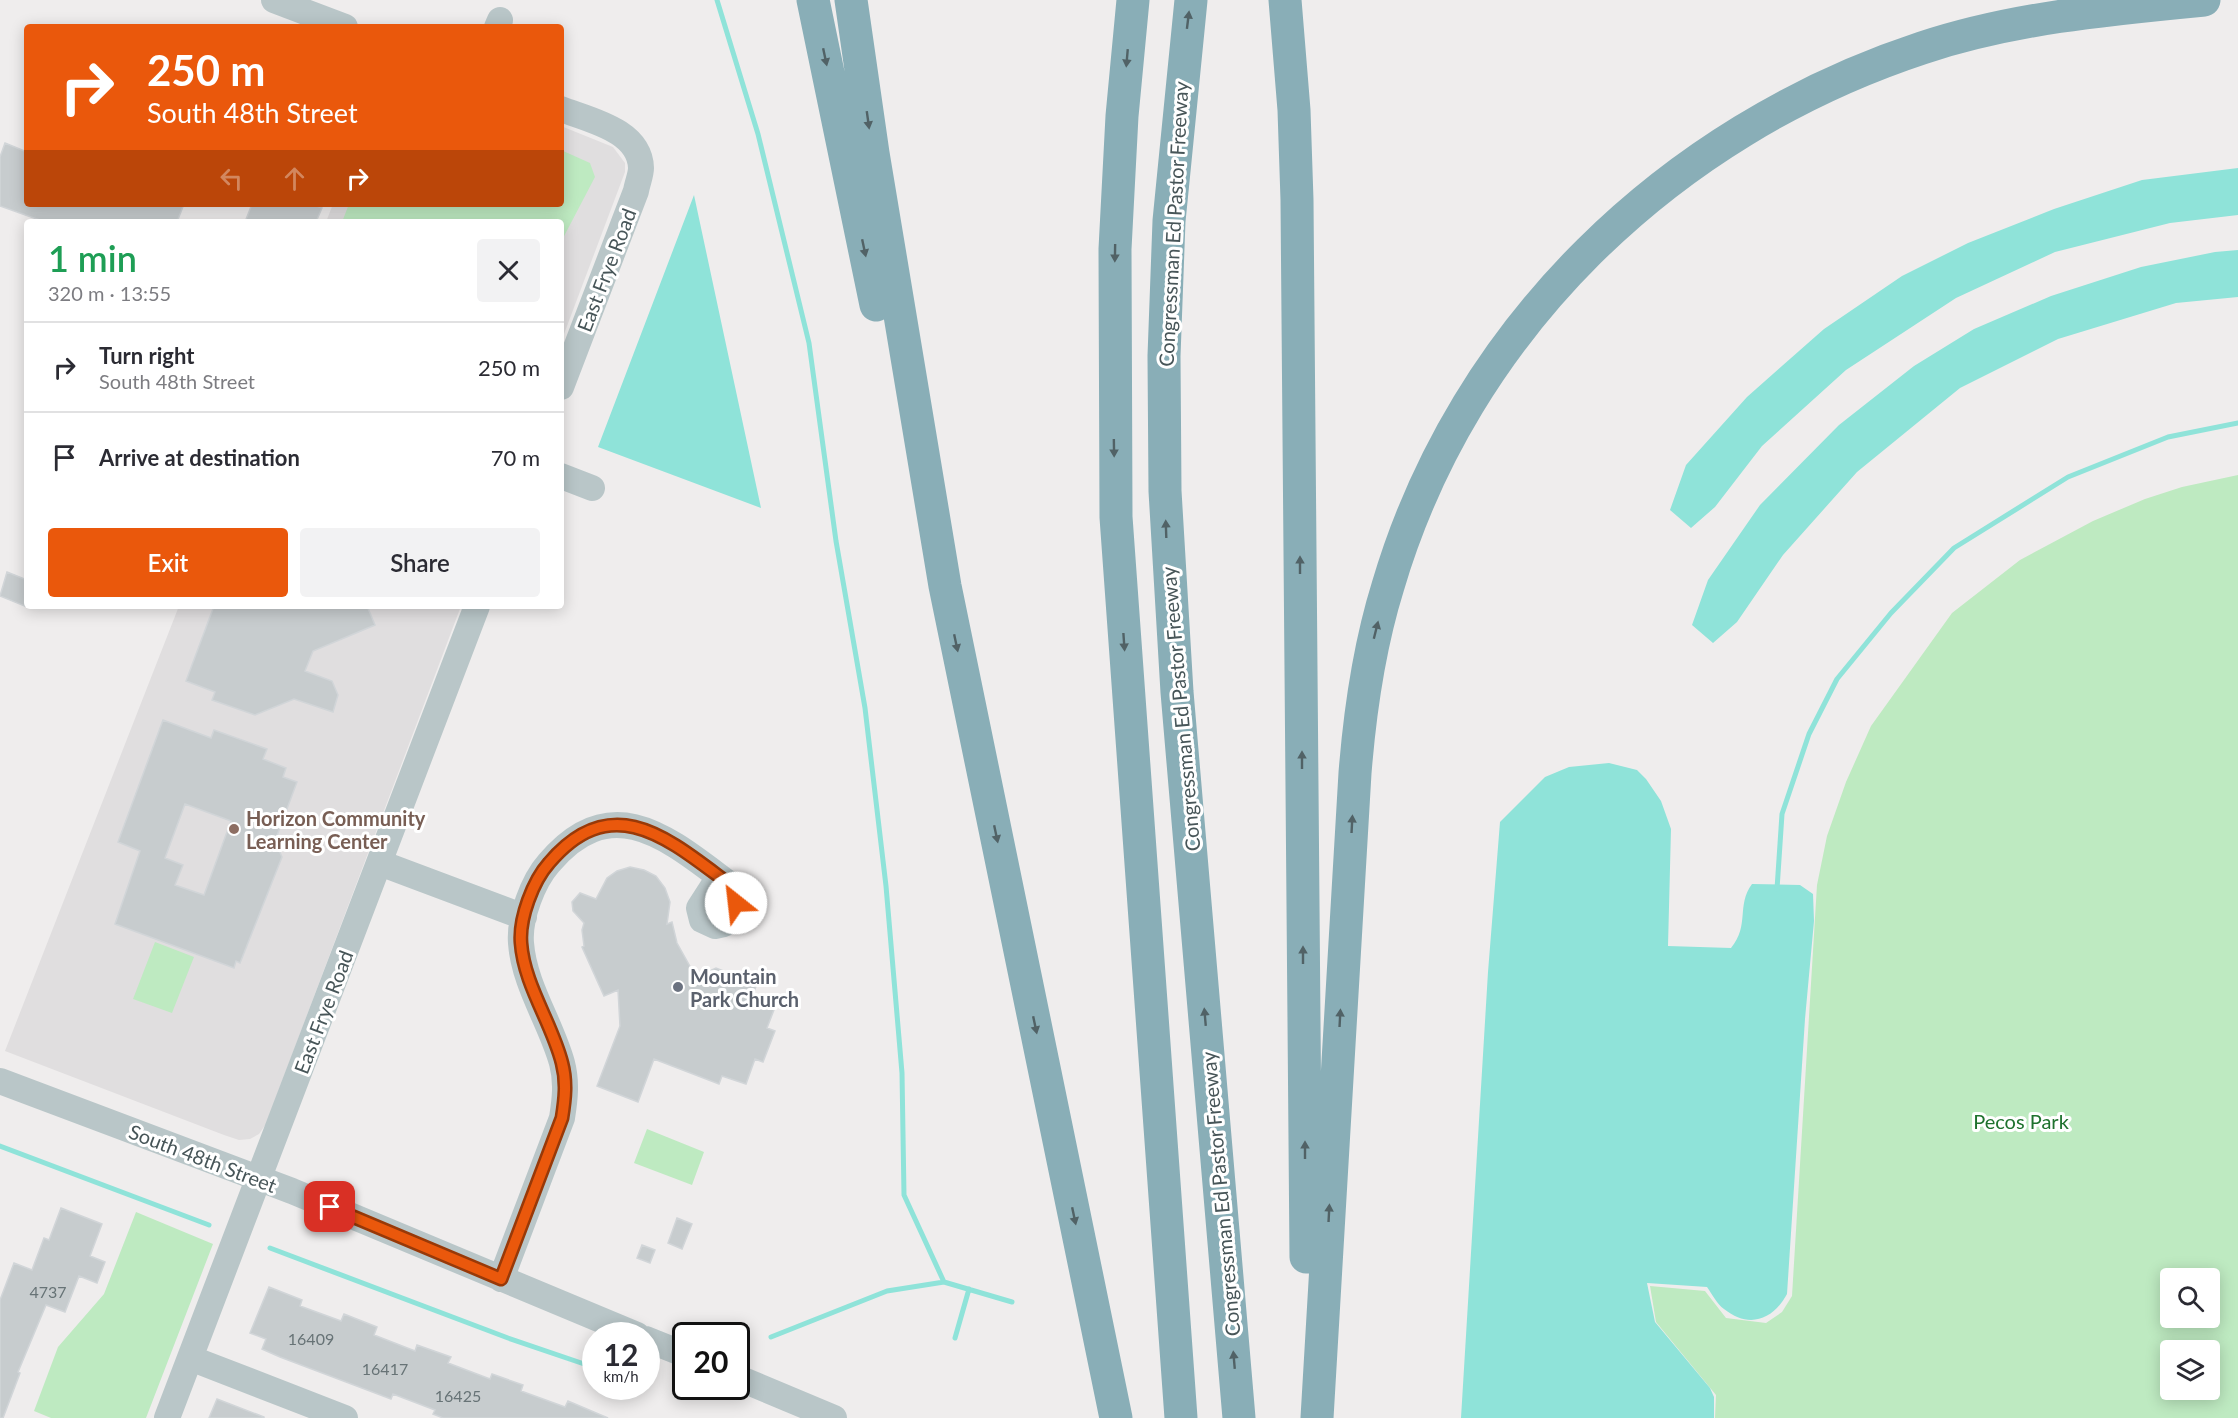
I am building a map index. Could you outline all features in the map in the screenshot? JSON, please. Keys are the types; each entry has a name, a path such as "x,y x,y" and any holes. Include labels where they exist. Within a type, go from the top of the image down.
{"highway":[{"path":"813,0 912,478 945,586"},
{"path":"851,0 882,207 945,586 1116,1418"},
{"path":"1133,0 1122,116 1115,249 1116,517 1181,1418"},
{"name":"Congressman Ed Pastor Freeway","path":"1191,0 1175,144 1168,244 1164,356 1165,491 1177,692 1239,1418"},
{"path":"1284,0 1294,110 1297,200 1308,1418"},
{"path":"1317,1418 1354,785 1361,708 1372,644 1398,555 1432,472 1470,401 1530,316 1598,241 1679,172 1769,113 1859,70 1952,39 2075,15 2204,0"}],"street":[{"path":"274,0 337,24"},
{"name":"East Frye Road","path":"564,110 611,128 627,138 637,152 641,168 636,191 564,379"},
{"path":"564,477 592,488"},
{"name":"East Frye Road","path":"167,1418 476,609"},
{"path":"501,1279 562,1118 566,1093 562,1064 524,963 520,941 524,917 540,874 563,846 585,830 621,825 657,833 689,852 719,877"},
{"path":"380,863 524,917"},
{"name":"South 48th Street","path":"0,1081 259,1179 605,1322"},
{"path":"190,1358 345,1418"},
{"path":"750,1383 834,1418"}],"shaded area":[{"path":"564,127 613,147 625,163 625,172 564,334 564,219 327,219 332,207 564,207"},
{"name":"Horizon Community Learning Center","path":"178,609 460,609 266,1124 259,1134 250,1139 239,1140 5,1051"}],"green space":[{"path":"564,151 590,163 595,177 564,236 564,219 343,219 348,207 564,207"},
{"name":"Pecos Park","path":"2238,475 2238,1418 1715,1418 1716,1395 1656,1322 1650,1286 1705,1291 1726,1318 1766,1323 1782,1312 1792,1296 1817,885 1827,836 1846,782 1871,726 1952,613 2020,560 2093,521 2145,499 2182,487"},
{"path":"155,942 194,957 172,1013 133,999"},
{"path":"647,1129 704,1152 692,1185 634,1163"},
{"path":"136,1212 213,1244 146,1418 51,1418 34,1411 58,1347 104,1294"}],"water":[{"path":"2238,168 2238,215 2170,223 2055,252 1956,298 1846,370 1762,446 1715,507 1691,528 1670,510 1686,465 1747,397 1824,329 1902,276 1968,243 2054,209 2142,180"},
{"path":"694,195 761,508 598,447"},
{"path":"2238,250 2238,297 2176,303 2058,339 1960,388 1857,472 1783,555 1737,622 1713,643 1692,625 1708,580 1760,505 1839,425 1914,366 1974,329 2051,296 2141,267 2215,252"},
{"path":"1609,763 1637,770 1646,779 1661,801 1671,829 1668,946 1731,948 1740,931 1747,892 1752,884 1800,885 1813,894 1814,921 1805,1019 1787,1294 1775,1310 1760,1319 1751,1320 1742,1319 1724,1309 1707,1287 1647,1283 1655,1322 1710,1388 1714,1397 1714,1418 1461,1418 1488,972 1500,822 1545,777 1569,767"}],"building":[{"path":"5,143 24,151 24,207 183,207 178,219 37,219 0,206 0,157"},
{"path":"251,207 322,208 317,219 246,219"},
{"path":"7,572 24,579 24,606 0,596"},
{"path":"213,609 368,609 375,625 313,651 305,671 332,681 338,695 333,712 294,699 255,715 212,700 215,692 186,681"},
{"path":"163,720 211,738 214,730 267,749 263,759 286,768 283,777 297,782 275,841 282,857 240,963 236,961 234,968 115,924 140,851 118,842","holes":["185,804 231,821 204,895 175,885 183,865 165,858"]},
{"name":"Mountain Park Church","path":"630,867 656,876 665,888 670,902 667,924 672,922 677,943 696,977 716,968 757,984 753,994 777,1002 767,1028 775,1031 763,1062 755,1059 746,1084 722,1076 719,1084 654,1059 638,1102 597,1086 620,1026 618,990 604,996 582,947 584,946 582,930 584,923 573,911 572,902 580,893 596,899 607,878 617,871"},
{"path":"61,1208 102,1224 90,1256 105,1262 97,1283 79,1276 65,1312 46,1305 18,1372 20,1373 3,1418 0,1418 0,1300 14,1263 32,1270 44,1238 49,1240"},
{"path":"677,1218 692,1224 682,1249 668,1243"},
{"path":"642,1245 655,1250 650,1263 637,1258"},
{"path":"269,1287 302,1300 300,1306 341,1321 344,1314 377,1327 374,1335 415,1351 417,1345 451,1357 448,1363 490,1379 492,1374 523,1385 521,1391 565,1407 568,1401 608,1418 443,1418 433,1414 435,1410 393,1394 391,1399 280,1357 262,1349 266,1339 250,1333"},
{"path":"217,1399 264,1417 264,1418 209,1418"}],"waterway":[{"path":"717,0 758,134 809,343 836,541 865,708 886,886 902,1073 904,1195 944,1282 1012,1302"},
{"path":"1777,889 1782,814 1809,734 1837,679 1891,613 1954,548 2068,477 2168,437 2238,423"},
{"path":"0,1146 209,1225"},
{"path":"270,1248 508,1338 582,1363"},
{"path":"771,1337 887,1291 944,1282"},
{"path":"955,1338 969,1289"}],"place":[{"name":"Horizon Community Learning Center","path":"234,829"},
{"name":"Mountain Park Church","path":"678,987"}],"route":[{"path":"330,1207 501,1279 562,1118 566,1093 562,1064 524,963 520,941 524,917 540,874 563,846 585,830 621,825 657,833 689,852 736,889 736,903"}]}
